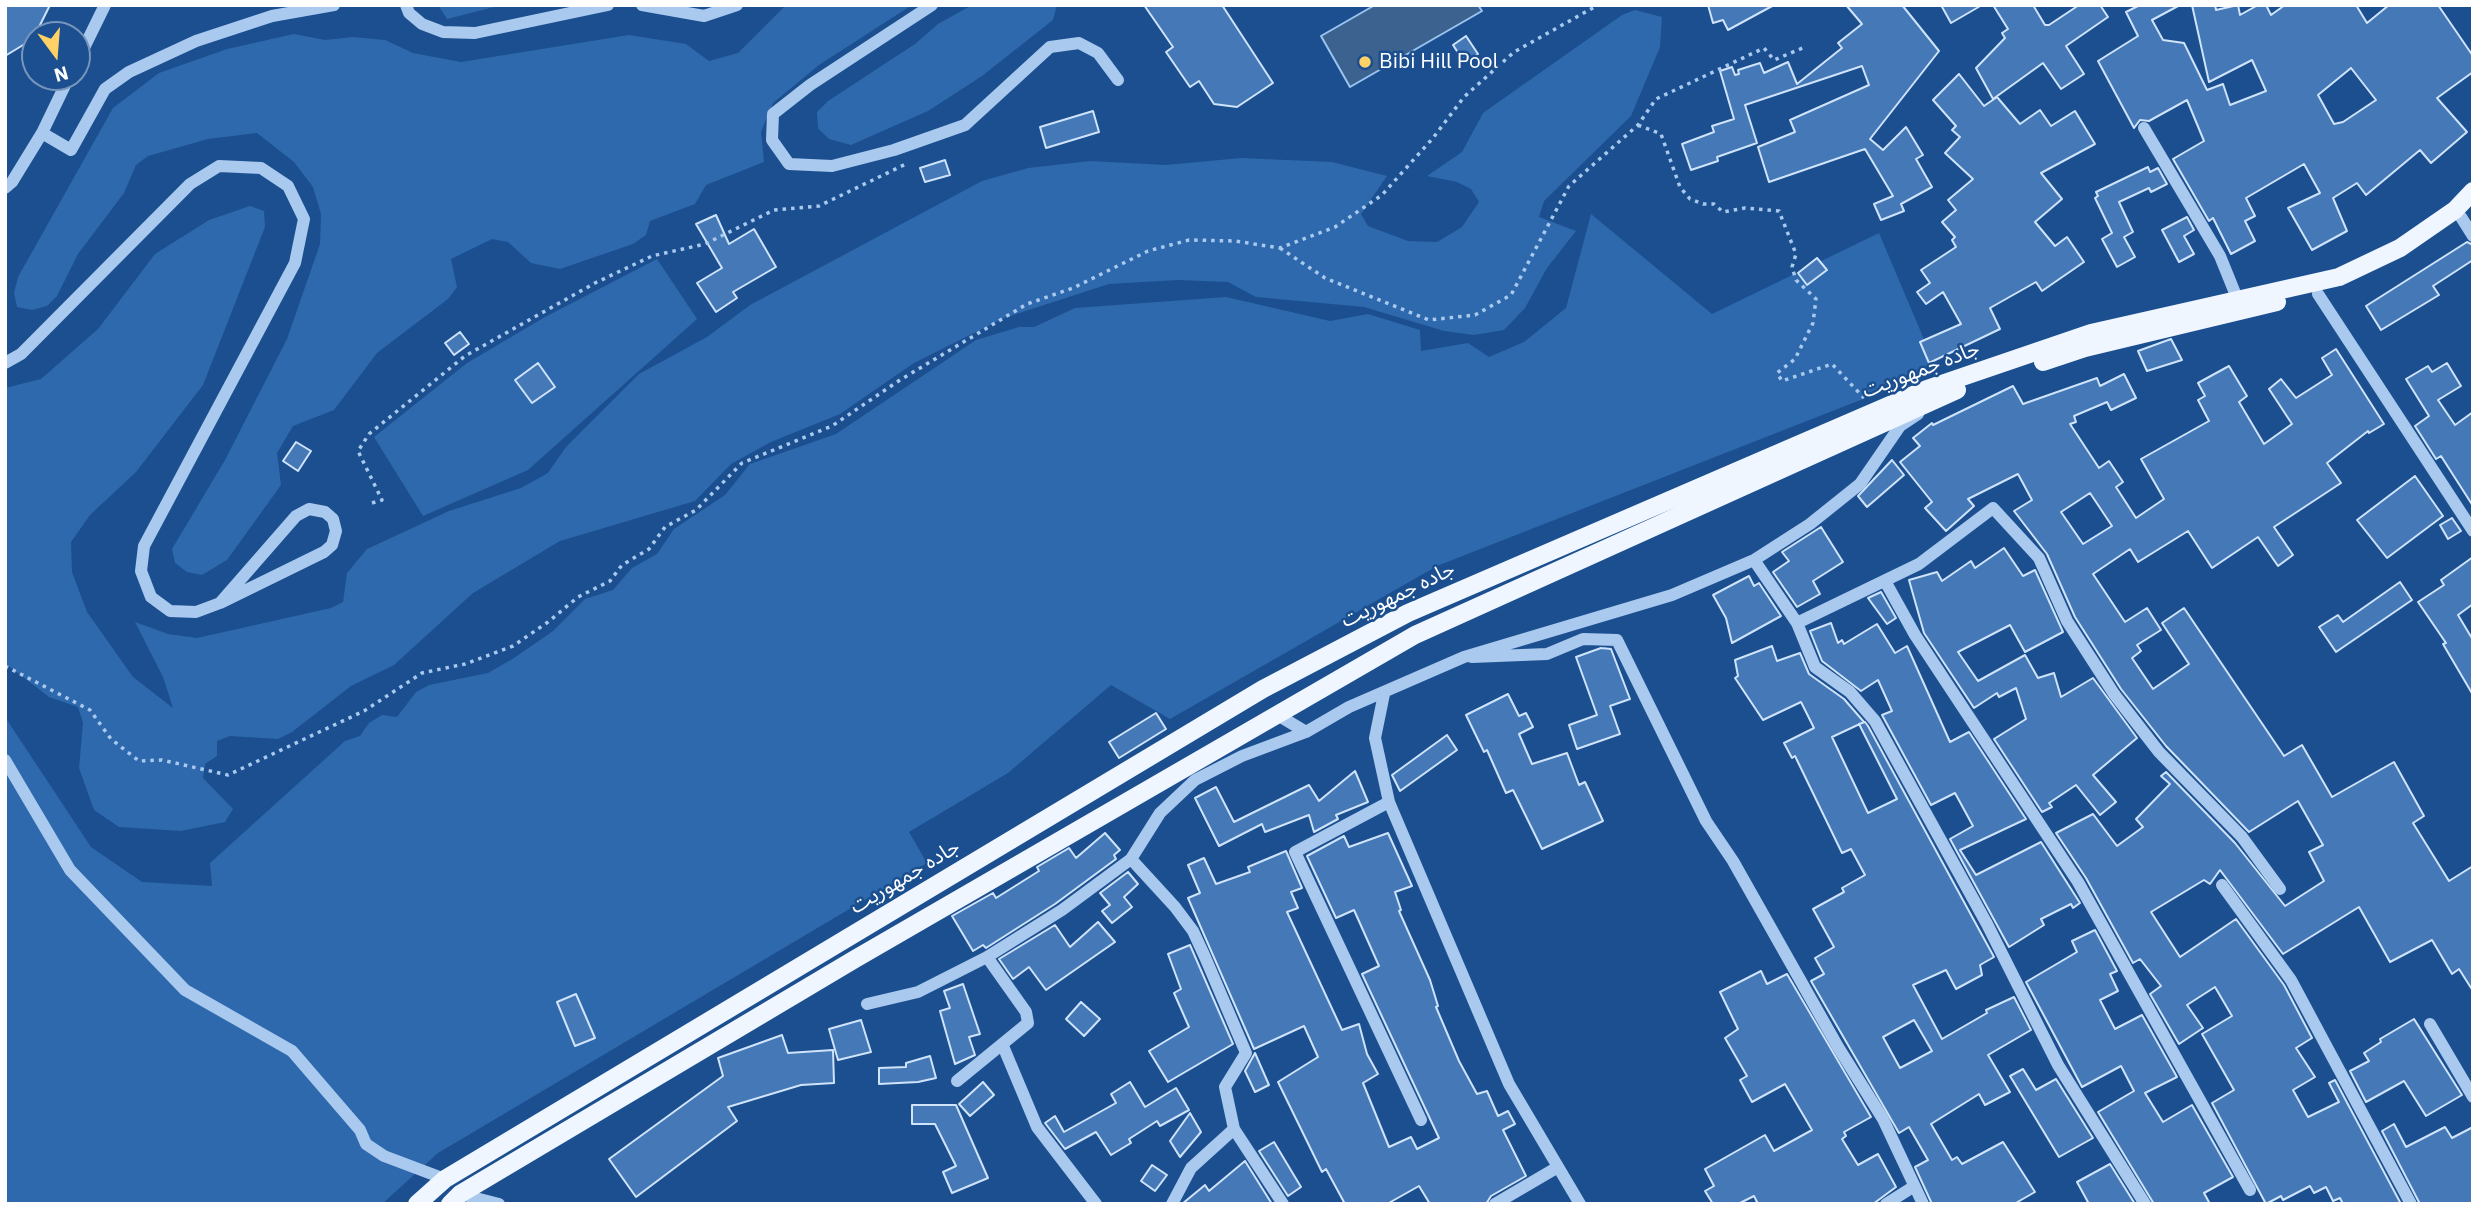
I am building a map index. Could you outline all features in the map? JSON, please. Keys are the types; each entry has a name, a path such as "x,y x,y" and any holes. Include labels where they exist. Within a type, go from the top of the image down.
{"main road":[{"name":"جاده جمهوریت","path":"417,1204 445,1179 1264,689 1408,613 1927,389 2091,333 2339,277 2400,248 2455,210 2473,191"},
{"name":"جاده جمهوریت","path":"455,1199 843,966 1415,635 1952,391 2085,348 2318,293 2380,272 2467,212"}],"street":[{"path":"91,34 105,5"},
{"path":"42,133 71,150 105,89 129,72 209,37 272,16 334,5"},
{"path":"406,5 408,13 422,24 443,32 475,33 608,5"},
{"path":"642,5 704,16 737,5"},
{"path":"932,5 810,85 773,114 772,140 789,164 832,166 894,150 965,125 1051,47 1079,43 1098,53 1118,80"},
{"path":"5,188 12,182 42,133 62,91"},
{"path":"2144,128 2220,256 2237,298"},
{"path":"5,363 21,354 190,184 219,166 261,168 288,186 304,219 295,264 144,546 141,571 151,597 170,611 196,612 220,603 324,552 332,545 336,531 332,519 325,512 309,509 296,516 220,603"},
{"path":"2467,212 2473,236"},
{"path":"2318,293 2473,531"},
{"path":"867,1004 918,992 987,957 1062,910 1131,859 1160,813 1195,780 1242,757 1306,732 1349,707 1464,657 1672,594 1754,560 1810,523 1860,484 1900,426 1952,391"},
{"path":"1797,623 1919,564 1993,508 2039,558 2067,621 2115,694 2159,752 2242,836 2280,889"},
{"path":"1754,560 1797,623 1815,667 1850,692 1875,721 1987,924 2058,1065 2146,1204"},
{"path":"1885,580 1915,635 2078,882 2250,1190"},
{"path":"1464,657 1493,659 1547,654 1583,639 1617,640 1706,821 1733,861 1838,1047 1883,1119 1923,1204"},
{"path":"1384,694 1375,738 1390,802 1510,1084 1580,1204"},
{"path":"1276,714 1306,732"},
{"path":"5,760 71,870 185,990 292,1051 352,1120 366,1144 383,1156 445,1179"},
{"path":"1390,802 1295,852 1421,1120"},
{"path":"1131,859 1193,931 1246,1054 1225,1087 1234,1129 1283,1204"},
{"path":"2222,885 2291,980 2411,1204"},
{"path":"957,1081 1028,1023 1026,1012 987,957"},
{"path":"2430,1024 2473,1097"},
{"path":"1003,1046 1037,1127 1096,1204"},
{"path":"1172,1204 1191,1168 1234,1129"},
{"path":"1496,1204 1558,1167"},
{"path":"1886,1204 1913,1187"},
{"path":"455,1199 499,1204"}],"path":[{"path":"1280,248 1335,227 1382,195 1433,138 1464,97 1504,61 1546,32 1598,5"},
{"path":"5,666 90,710 111,739 139,761 162,760 228,775 364,711 422,673 465,664 513,646 578,597 610,581 622,565 649,549 665,527 696,510 742,463 832,426 900,380 1027,304 1073,288 1148,251 1189,240 1235,241 1280,248 1325,278 1429,320 1475,315 1511,295 1569,186 1638,125 1656,99 1764,48 1774,60 1805,47"},
{"path":"1638,125 1661,134 1680,187 1690,199 1703,204 1714,204 1723,212 1745,208 1779,211 1796,254 1792,267 1796,280 1816,299 1813,323 1795,359 1777,373 1782,381 1832,364 1864,399 1872,412"},
{"path":"372,503 382,500 358,451 369,434 465,356 595,283 652,257 705,244 774,210 819,206 913,160"}],"shaded area":[{"path":"438,5 502,5 447,19"},
{"path":"786,5 912,5 819,65 773,103 761,132 764,162 706,185 695,204 650,221 646,235 633,244 560,269 531,263 508,242 492,239 451,259 457,287 448,299 377,353 334,410 293,426 277,453 281,485 227,560 202,575 187,572 175,563 172,549 225,460 287,339 320,244 321,214 313,187 294,162 257,133 208,139 148,156 136,165 124,193 78,254 57,296 47,306 32,310 17,307 14,293 18,277 113,108 159,73 227,49 294,34 325,40 353,37 385,40 413,53 461,62 629,35 686,44 709,61 738,53"},
{"path":"972,5 1057,5 1053,20 982,76 928,111 851,145 829,139 818,128 817,112 828,101 915,44 938,24"},
{"name":"Bibi Hill Pool","path":"1375,5 1478,5 1482,11 1350,87 1321,36"},
{"path":"1635,10 1662,17 1660,47 1631,116 1544,201 1539,217 1576,231 1547,268 1525,308 1504,330 1474,335 1444,331 1364,307 1256,297 1228,282 1178,280 1109,284 1004,318 914,363 840,414 771,442 731,464 695,501 560,541 473,593 394,665 351,686 292,732 278,739 230,736 217,741 217,756 205,764 203,778 233,809 225,822 181,831 119,827 94,810 79,768 83,723 78,707 49,697 5,663 5,388 41,379 98,329 155,254 209,220 250,206 264,211 265,227 203,385 136,472 90,515 71,542 72,572 87,612 133,677 173,708 163,677 135,622 168,634 197,638 331,608 343,602 347,573 367,549 449,511 521,488 548,473 566,447 639,374 707,337 750,305 982,181 1028,168 1090,161 1166,165 1241,158 1332,162 1387,176 1361,214 1368,226 1408,241 1437,242 1462,227 1479,202 1471,189 1457,182 1427,176 1462,152 1483,113 1622,15"},
{"path":"1591,214 1712,314 1879,233 1937,370 1437,566 1170,719 1111,685 1008,773 909,832 927,863 438,1153 382,1204 5,1204 5,717 91,847 142,882 212,886 210,863 345,741 360,736 369,723 382,715 397,717 416,692 429,685 488,673 514,658 553,631 585,599 613,590 632,568 657,554 674,529 725,495 750,464 836,434 976,340 1019,327 1034,327 1075,308 1226,297 1330,321 1368,314 1420,330 1421,351 1468,343 1489,357 1524,342 1566,308"},
{"path":"657,259 697,319 528,470 423,516 374,437 467,363 545,317"}],"building":[{"path":"5,5 50,5 42,21 21,21 21,46 5,56"},
{"path":"1144,5 1222,5 1273,83 1237,107 1214,104 1199,81 1190,87 1166,52 1173,47"},
{"path":"1708,5 1774,5 1728,30 1723,20 1713,23"},
{"path":"1846,5 1902,5 1939,51 1870,139 1883,150 1906,127 1923,155 1916,159 1932,187 1901,204 1904,211 1881,220 1874,204 1893,196 1865,149 1769,182 1758,147 1795,132 1790,120 1869,85 1862,66 1745,105 1757,143 1717,157 1718,161 1691,170 1682,144 1714,132 1712,126 1734,119 1720,71 1732,67 1735,75 1739,74 1738,70 1760,63 1764,73 1788,62 1797,84 1842,48 1838,43 1862,24"},
{"path":"1941,5 1982,5 1951,23"},
{"path":"1993,5 2033,5 2045,25 2079,5 2100,5 2108,17 2066,46 2084,74 2061,89 2043,63 1993,99 1976,68 2005,38 2002,33 2008,29"},
{"path":"2140,5 2180,5 2152,20 2163,40 2184,43 2207,90 2223,84 2230,105 2266,91 2252,60 2209,82 2192,5 2215,5 2216,10 2238,5 2240,15 2258,5 2266,5 2271,15 2285,5 2356,5 2367,23 2389,5 2438,5 2473,56 2473,72 2437,98 2467,132 2431,163 2420,150 2366,195 2357,183 2333,198 2347,231 2312,250 2288,208 2320,193 2304,164 2246,198 2255,216 2245,221 2255,241 2231,254 2213,218 2209,221 2173,159 2204,141 2187,100 2149,121 2140,120 2134,128 2098,61 2138,36 2126,12","holes":["2351,68 2376,100 2343,122 2334,124 2318,95"]},
{"path":"1466,36 1478,54 1464,62 1453,45"},
{"path":"1959,74 1984,106 1997,97 2020,124 2040,110 2051,126 2075,111 2095,144 2041,173 2062,199 2035,222 2055,246 2067,237 2084,262 2042,291 2036,282 1990,308 2000,329 1929,363 1920,342 1961,324 1943,292 1926,304 1917,292 1930,283 1921,270 1956,247 1952,240 1955,237 1942,222 1956,210 1948,200 1973,179 1945,153 1960,137 1952,130 1956,126 1933,100"},
{"path":"1093,111 1099,132 1046,148 1040,127"},
{"path":"945,160 950,175 925,182 920,168"},
{"path":"2148,167 2150,172 2158,168 2167,184 2151,192 2149,188 2119,202 2133,232 2124,237 2135,257 2117,267 2102,239 2112,233 2095,198 2098,196 2096,192"},
{"path":"716,215 729,244 754,229 776,267 733,292 737,298 716,312 697,283 722,268 696,224"},
{"path":"2187,217 2194,230 2184,236 2194,254 2179,262 2162,230"},
{"path":"2467,242 2473,245 2473,260 2433,286 2439,295 2381,330 2366,306"},
{"path":"1817,258 1827,270 1807,285 1798,273"},
{"path":"460,332 469,344 454,355 445,343"},
{"path":"2171,339 2182,360 2147,371 2138,351"},
{"path":"2336,349 2384,424 2369,433 2368,431 2327,463 2341,483 2274,527 2293,555 2278,566 2258,537 2212,568 2188,531 2138,562 2130,549 2093,574 2125,622 2147,608 2161,630 2137,645 2141,651 2132,658 2153,689 2189,664 2162,623 2184,608 2284,756 2302,745 2332,797 2394,762 2424,816 2413,823 2449,881 2473,866 2473,991 2459,969 2452,974 2432,940 2390,962 2359,907 2283,954 2220,870 2210,884 2204,880 2151,912 2180,957 2236,919 2284,985 2312,1038 2296,1048 2315,1077 2293,1090 2308,1117 2339,1102 2329,1083 2335,1080 2401,1204 2343,1204 2340,1198 2333,1201 2326,1187 2314,1193 2310,1186 2283,1200 2281,1196 2266,1204 2212,1103 2234,1090 2202,1034 2232,1016 2215,987 2187,1005 2203,1028 2179,1044 2150,994 2161,986 2140,959 2133,963 2086,878 2056,833 2093,814 2117,846 2143,827 2136,819 2170,784 2161,776 2166,772 2235,843 2285,906 2324,881 2309,852 2323,845 2298,801 2249,832 2166,746 2121,689 2075,617 2047,554 2014,511 2032,500 2018,474 1968,499 1974,506 1946,531 1925,508 1932,502 1900,462 1920,446 1913,438 1932,423 1933,425 2013,386 2023,404 2097,378 2100,386 2124,374 2136,398 2111,410 2107,402 2074,416 2076,422 2070,424 2099,468 2109,461 2123,482 2116,487 2136,518 2164,499 2141,459 2209,421 2198,400 2205,396 2198,383 2229,366 2247,396 2239,402 2264,444 2292,424 2269,389 2281,379 2296,398 2332,375 2322,358","holes":["2090,493 2112,526 2083,544 2061,512"]},
{"path":"538,363 555,387 532,403 515,380"},
{"path":"2447,363 2461,386 2438,400 2455,425 2473,412 2473,506 2441,456 2436,459 2415,426 2429,416 2406,379 2428,366 2432,372"},
{"path":"296,442 311,451 298,471 283,461"},
{"path":"1892,460 1904,475 1867,507 1858,496"},
{"path":"2415,476 2443,516 2387,558 2357,520"},
{"path":"2452,518 2461,531 2448,539 2440,525"},
{"path":"1821,527 1843,562 1813,581 1820,594 1797,607 1773,572 1789,561 1782,552"},
{"path":"2004,548 2023,576 2035,570 2063,632 2025,652 2010,625 1958,652 1978,681 2025,655 2038,678 2054,673 2061,697 2093,678 2137,738 2093,775 2116,802 2100,815 2076,785 2049,803 2052,807 2042,812 1994,739 2026,719 2016,688 1999,697 1997,693 1974,708 1924,633 1909,580 1937,572 1942,581 1971,561 1975,568"},
{"path":"2473,557 2473,604 2458,615 2473,640 2473,695 2443,644 2446,643 2418,602 2444,585 2441,580"},
{"path":"1749,576 1754,586 1759,583 1781,616 1732,643 1726,618 1713,595"},
{"path":"2400,582 2412,600 2336,652 2319,627 2338,615 2343,622"},
{"path":"1881,592 1896,618 1887,624 1868,598"},
{"path":"1831,623 1838,643 1842,640 1844,644 1877,624 1895,653 1907,646 1950,742 1969,732 2026,819 1960,850 1976,875 2041,842 2080,903 2073,908 2071,904 2041,919 2044,925 2009,947 1950,839 1973,826 1955,793 1931,805 1882,715 1892,711 1878,680 1861,691 1822,661 1810,631"},
{"path":"1772,646 1777,661 1800,653 1809,674 1844,699 1864,722 1862,723 1865,722 1994,957 1980,965 1982,975 1956,989 1946,970 1913,985 1942,1039 1987,1013 1986,1010 2014,997 2031,1030 1988,1055 2010,1092 1985,1105 1979,1094 1931,1124 1952,1160 1957,1157 1962,1164 2003,1142 2035,1192 2014,1204 1932,1204 1915,1167 1928,1160 1909,1127 1899,1133 1811,981 1824,974 1815,958 1834,947 1813,909 1844,892 1842,888 1865,875 1851,849 1842,853 1795,756 1792,758 1784,743 1814,728 1801,702 1763,720 1735,678 1738,676 1735,660","holes":["1859,724 1897,799 1868,813 1832,737","1914,1020 1932,1051 1900,1068 1883,1037"]},
{"path":"1601,648 1611,649 1630,699 1610,706 1620,734 1577,749 1569,725 1597,715 1576,657"},
{"path":"1508,694 1519,716 1526,713 1533,727 1519,734 1532,764 1567,753 1579,785 1585,782 1603,821 1542,849 1513,790 1506,793 1487,750 1484,752 1466,715"},
{"path":"1156,713 1166,729 1119,758 1109,742"},
{"path":"1447,735 1457,750 1400,791 1392,775"},
{"path":"1355,771 1368,802 1336,815 1338,819 1314,832 1309,815 1265,832 1262,824 1219,846 1195,798 1216,787 1234,822 1309,785 1319,801"},
{"path":"1105,833 1120,850 1114,855 1116,859 1055,904 986,948 983,945 973,951 952,916 993,893 996,898 1039,871 1037,867 1069,848 1076,858"},
{"path":"1388,833 1412,886 1395,892 1401,910 1399,911 1430,980 1438,1006 1436,1007 1459,1061 1477,1094 1487,1091 1498,1116 1508,1111 1515,1124 1503,1130 1526,1176 1491,1196 1486,1204 1430,1204 1419,1186 1387,1204 1345,1204 1326,1169 1322,1172 1278,1082 1318,1057 1304,1026 1254,1049 1188,898 1200,893 1188,865 1204,858 1216,884 1250,872 1248,867 1286,851 1302,888 1291,892 1298,908 1287,912 1342,1030 1359,1024 1367,1054 1378,1074 1363,1083 1389,1147 1411,1137 1417,1149 1439,1138 1362,974 1379,966 1354,910 1336,918 1307,856 1344,836 1349,847"},
{"path":"1128,872 1138,884 1124,897 1132,907 1112,923 1102,911 1110,905 1100,893"},
{"path":"1098,922 1115,942 1046,990 1029,967 1013,979 999,959 1055,925 1070,947"},
{"path":"2095,930 2117,971 2110,974 2118,991 2100,1000 2115,1029 2142,1015 2177,1077 2145,1093 2163,1122 2192,1105 2233,1177 2204,1193 2210,1204 2154,1204 2098,1112 2134,1091 2121,1066 2082,1087 2026,982 2077,952 2072,941"},
{"path":"1190,945 1233,1044 1168,1082 1149,1051 1189,1027 1174,993 1181,989 1168,954"},
{"path":"1761,971 1767,984 1787,974 1871,1117 1844,1132 1846,1136 1842,1139 1858,1165 1878,1154 1896,1187 1873,1204 1758,1204 1754,1196 1738,1204 1713,1204 1705,1191 1714,1186 1705,1169 1765,1135 1774,1151 1812,1130 1785,1084 1752,1102 1740,1080 1747,1076 1725,1038 1738,1029 1720,992"},
{"path":"963,984 980,1034 969,1037 975,1055 955,1064 940,1011 950,1008 944,991"},
{"path":"576,994 595,1038 575,1046 557,1002"},
{"path":"1081,1002 1100,1019 1084,1036 1066,1019"},
{"path":"2414,1019 2462,1095 2426,1116 2404,1081 2366,1102 2350,1071 2369,1061 2364,1053 2381,1042 2380,1039"},
{"path":"861,1020 871,1052 838,1060 829,1029"},
{"path":"782,1035 788,1053 833,1050 834,1083 801,1085 728,1107 737,1121 636,1197 609,1159 723,1076 718,1058"},
{"path":"1255,1053 1269,1085 1255,1092 1245,1071"},
{"path":"930,1056 936,1078 879,1084 879,1068 906,1067 906,1063"},
{"path":"2023,1069 2036,1090 2056,1079 2093,1138 2059,1157 2010,1076"},
{"path":"983,1082 994,1095 970,1116 959,1104"},
{"path":"1130,1082 1145,1107 1176,1088 1189,1110 1160,1126 1157,1121 1129,1139 1131,1143 1111,1155 1096,1132 1065,1149 1045,1123 1055,1116 1064,1132 1116,1103 1111,1094"},
{"path":"912,1105 956,1105 988,1178 952,1193 943,1172 956,1166 935,1124 912,1124"},
{"path":"1190,1113 1201,1132 1180,1157 1170,1141"},
{"path":"2394,1124 2406,1147 2445,1127 2452,1138 2473,1127 2473,1204 2420,1204 2382,1131"},
{"path":"1274,1142 1301,1187 1288,1196 1259,1151"},
{"path":"1245,1161 1272,1204 1182,1204 1205,1185 1209,1191"},
{"path":"2110,1164 2135,1204 2089,1204 2077,1182"},
{"path":"1152,1165 1167,1175 1155,1191 1141,1181"}],"place":[{"name":"Bibi Hill Pool","path":"1365,62"}]}
